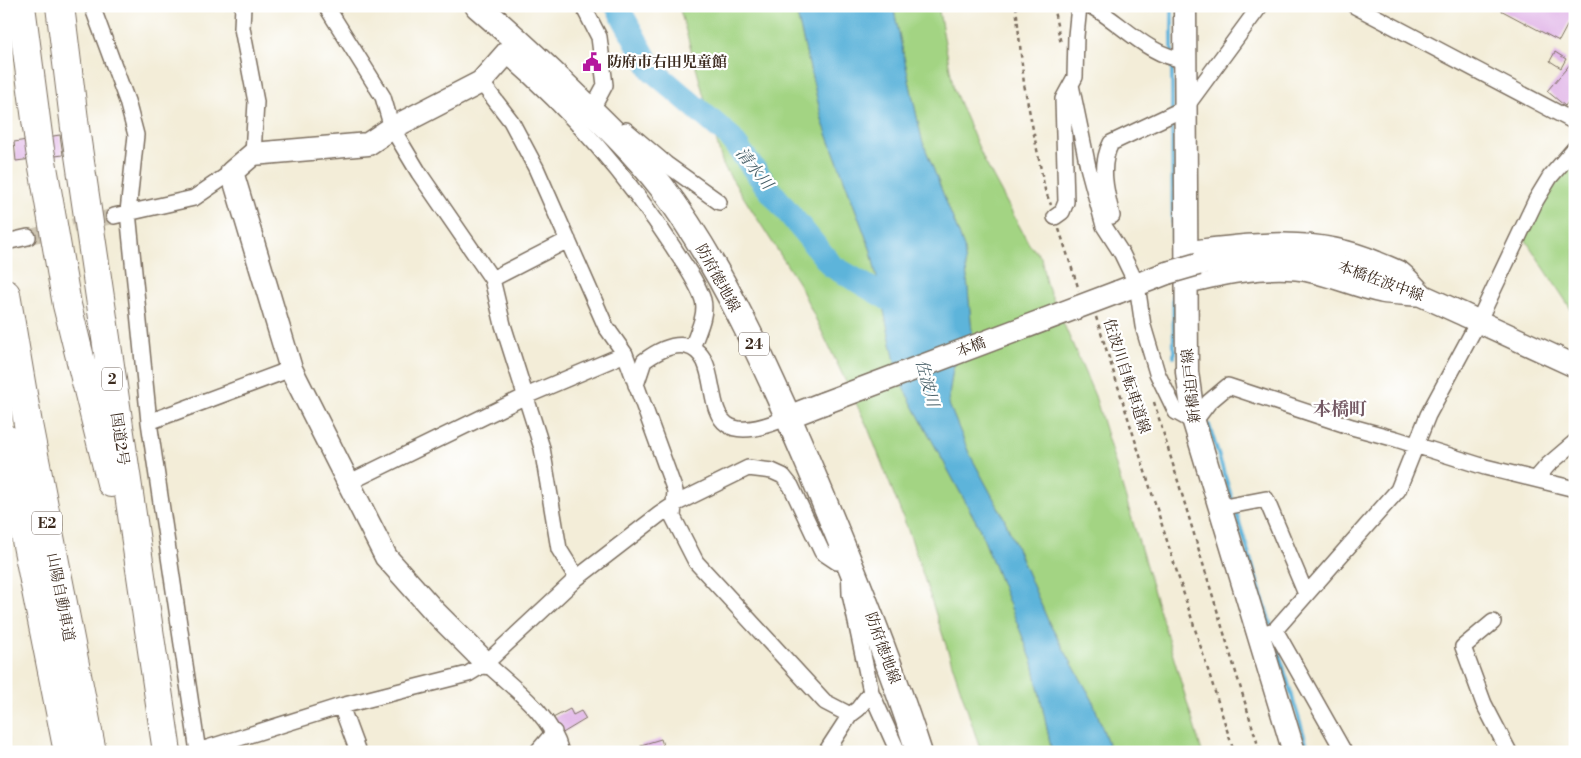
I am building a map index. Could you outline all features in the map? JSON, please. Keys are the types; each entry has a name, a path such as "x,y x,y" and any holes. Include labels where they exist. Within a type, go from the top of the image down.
{"highway":[{"path":"21,6 40,150 67,305 154,666"},
{"name":"国道2号","path":"60,6 75,128 167,752"},
{"name":"山陽自動車道","path":"6,294 28,424 92,752"},
{"name":"山陽自動車道","path":"6,438 68,752"}],"main road":[{"name":"防府徳地線","path":"478,6 512,48 594,106 660,185 691,230 741,318 788,417 880,636 920,752"}],"street":[{"path":"92,6 127,101 136,135 121,214 149,422 198,751 341,706 468,674 486,663 577,578 675,504 748,468 772,470 783,476 791,486 822,552 837,562 850,561 850,594 871,692 898,752"},
{"path":"243,6 242,28 256,102 253,154"},
{"path":"326,6 383,97 392,128 445,213 492,279 503,326 542,448 559,549 577,578"},
{"path":"583,6 600,37 604,65 606,85 594,106 719,202"},
{"path":"1055,216 1062,212 1066,202 1063,99 1075,77 1079,6"},
{"path":"1091,6 1104,13 1135,38 1172,58 1185,60"},
{"name":"新橋迫戸線","path":"1185,6 1185,108 1192,257 1185,286 1187,372 1194,422 1219,508 1266,632 1294,752"},
{"path":"1260,6 1185,108 1111,144 1106,154 1104,172 1108,199 1122,254 1128,289 1143,326 1157,373 1176,412 1194,422 1209,402 1228,386 1352,427 1486,467 1575,489"},
{"path":"1355,6 1575,122"},
{"path":"121,214 194,198 232,172 253,154 368,144 392,128 481,82 512,48 543,87 587,132 645,203 690,273 703,300 704,313 692,348"},
{"path":"481,82 511,121 536,168 606,327 625,354 675,491 673,517 696,562 825,702 850,715"},
{"path":"1071,85 1088,167 1104,226 1122,254"},
{"path":"1344,752 1266,632 1306,594 1398,490 1428,415 1478,322 1536,200 1550,177 1575,148"},
{"path":"232,172 262,266 291,369 386,557 435,612 543,717 554,732 561,752"},
{"path":"6,242 28,237"},
{"path":"492,279 568,240"},
{"name":"本橋佐波中線","path":"1128,289 1167,273 1192,257 1294,256 1349,267 1381,278 1575,366"},
{"path":"1185,286 1228,276 1266,271 1297,272 1381,295 1432,300"},
{"name":"本橋","path":"788,417 1128,289"},
{"path":"1139,352 1143,326"},
{"path":"636,385 644,361 653,355 679,345 692,348 702,356 717,413 724,422 738,429 751,429 768,426 788,417"},
{"path":"348,483 526,396 625,354"},
{"path":"149,422 291,369"},
{"path":"1536,479 1575,442"},
{"path":"1219,508 1266,499 1306,594"},
{"path":"1493,622 1464,647 1484,704 1509,752"},
{"path":"826,752 850,715 858,710 871,692"},
{"path":"341,706 358,752"},
{"path":"537,752 554,732"}],"path":[{"path":"1016,6 1024,84 1045,190 1077,288 1082,293"},
{"name":"佐波川自転車道線","path":"1094,312 1234,752"},
{"path":"1154,402 1260,752"}],"green space":[{"path":"679,6 795,6 823,123 871,251 899,380 978,525 1033,663 1052,752 981,752 911,538 868,428 799,284 723,165"},
{"path":"893,6 938,6 954,90 984,160 1029,244 1041,257 1046,283 1095,396 1202,752 1111,752 1092,699 1049,623 1003,516 969,453 948,402 953,368 972,332 964,247 922,140"},
{"path":"1575,162 1575,315 1525,239 1546,195"}],"water":[{"name":"佐波川","path":"795,6 893,6 922,140 964,247 972,332 953,368 948,402 969,453 1003,516 1049,623 1092,699 1111,752 1052,752 1033,663 978,525 899,380 871,251 823,123"}],"building":[{"path":"1493,6 1575,6 1575,11 1559,41"},
{"path":"1555,52 1566,59 1561,68 1550,61"},
{"path":"1572,62 1575,64 1575,93 1565,106 1547,91"},
{"path":"60,135 63,155 16,161 14,142"},
{"path":"570,709 573,715 581,711 586,719 561,734 553,718"},
{"path":"661,739 665,752 643,752 641,745"}],"waterway":[{"name":"清水川","path":"617,6 652,70 729,136 769,189 832,266 909,311"},
{"path":"1172,6 1172,54"},
{"path":"1172,61 1172,109"},
{"path":"1172,118 1173,264"},
{"path":"1173,278 1174,357"},
{"path":"1209,425 1233,502"},
{"path":"1235,509 1272,629"},
{"path":"1277,647 1309,752"}],"tunnel":[{"path":"28,237 114,216"}],"place":[{"name":"防府市右田児童館","path":"592,62"}],"district":[{"name":"本橋町","path":"1340,409"}]}
